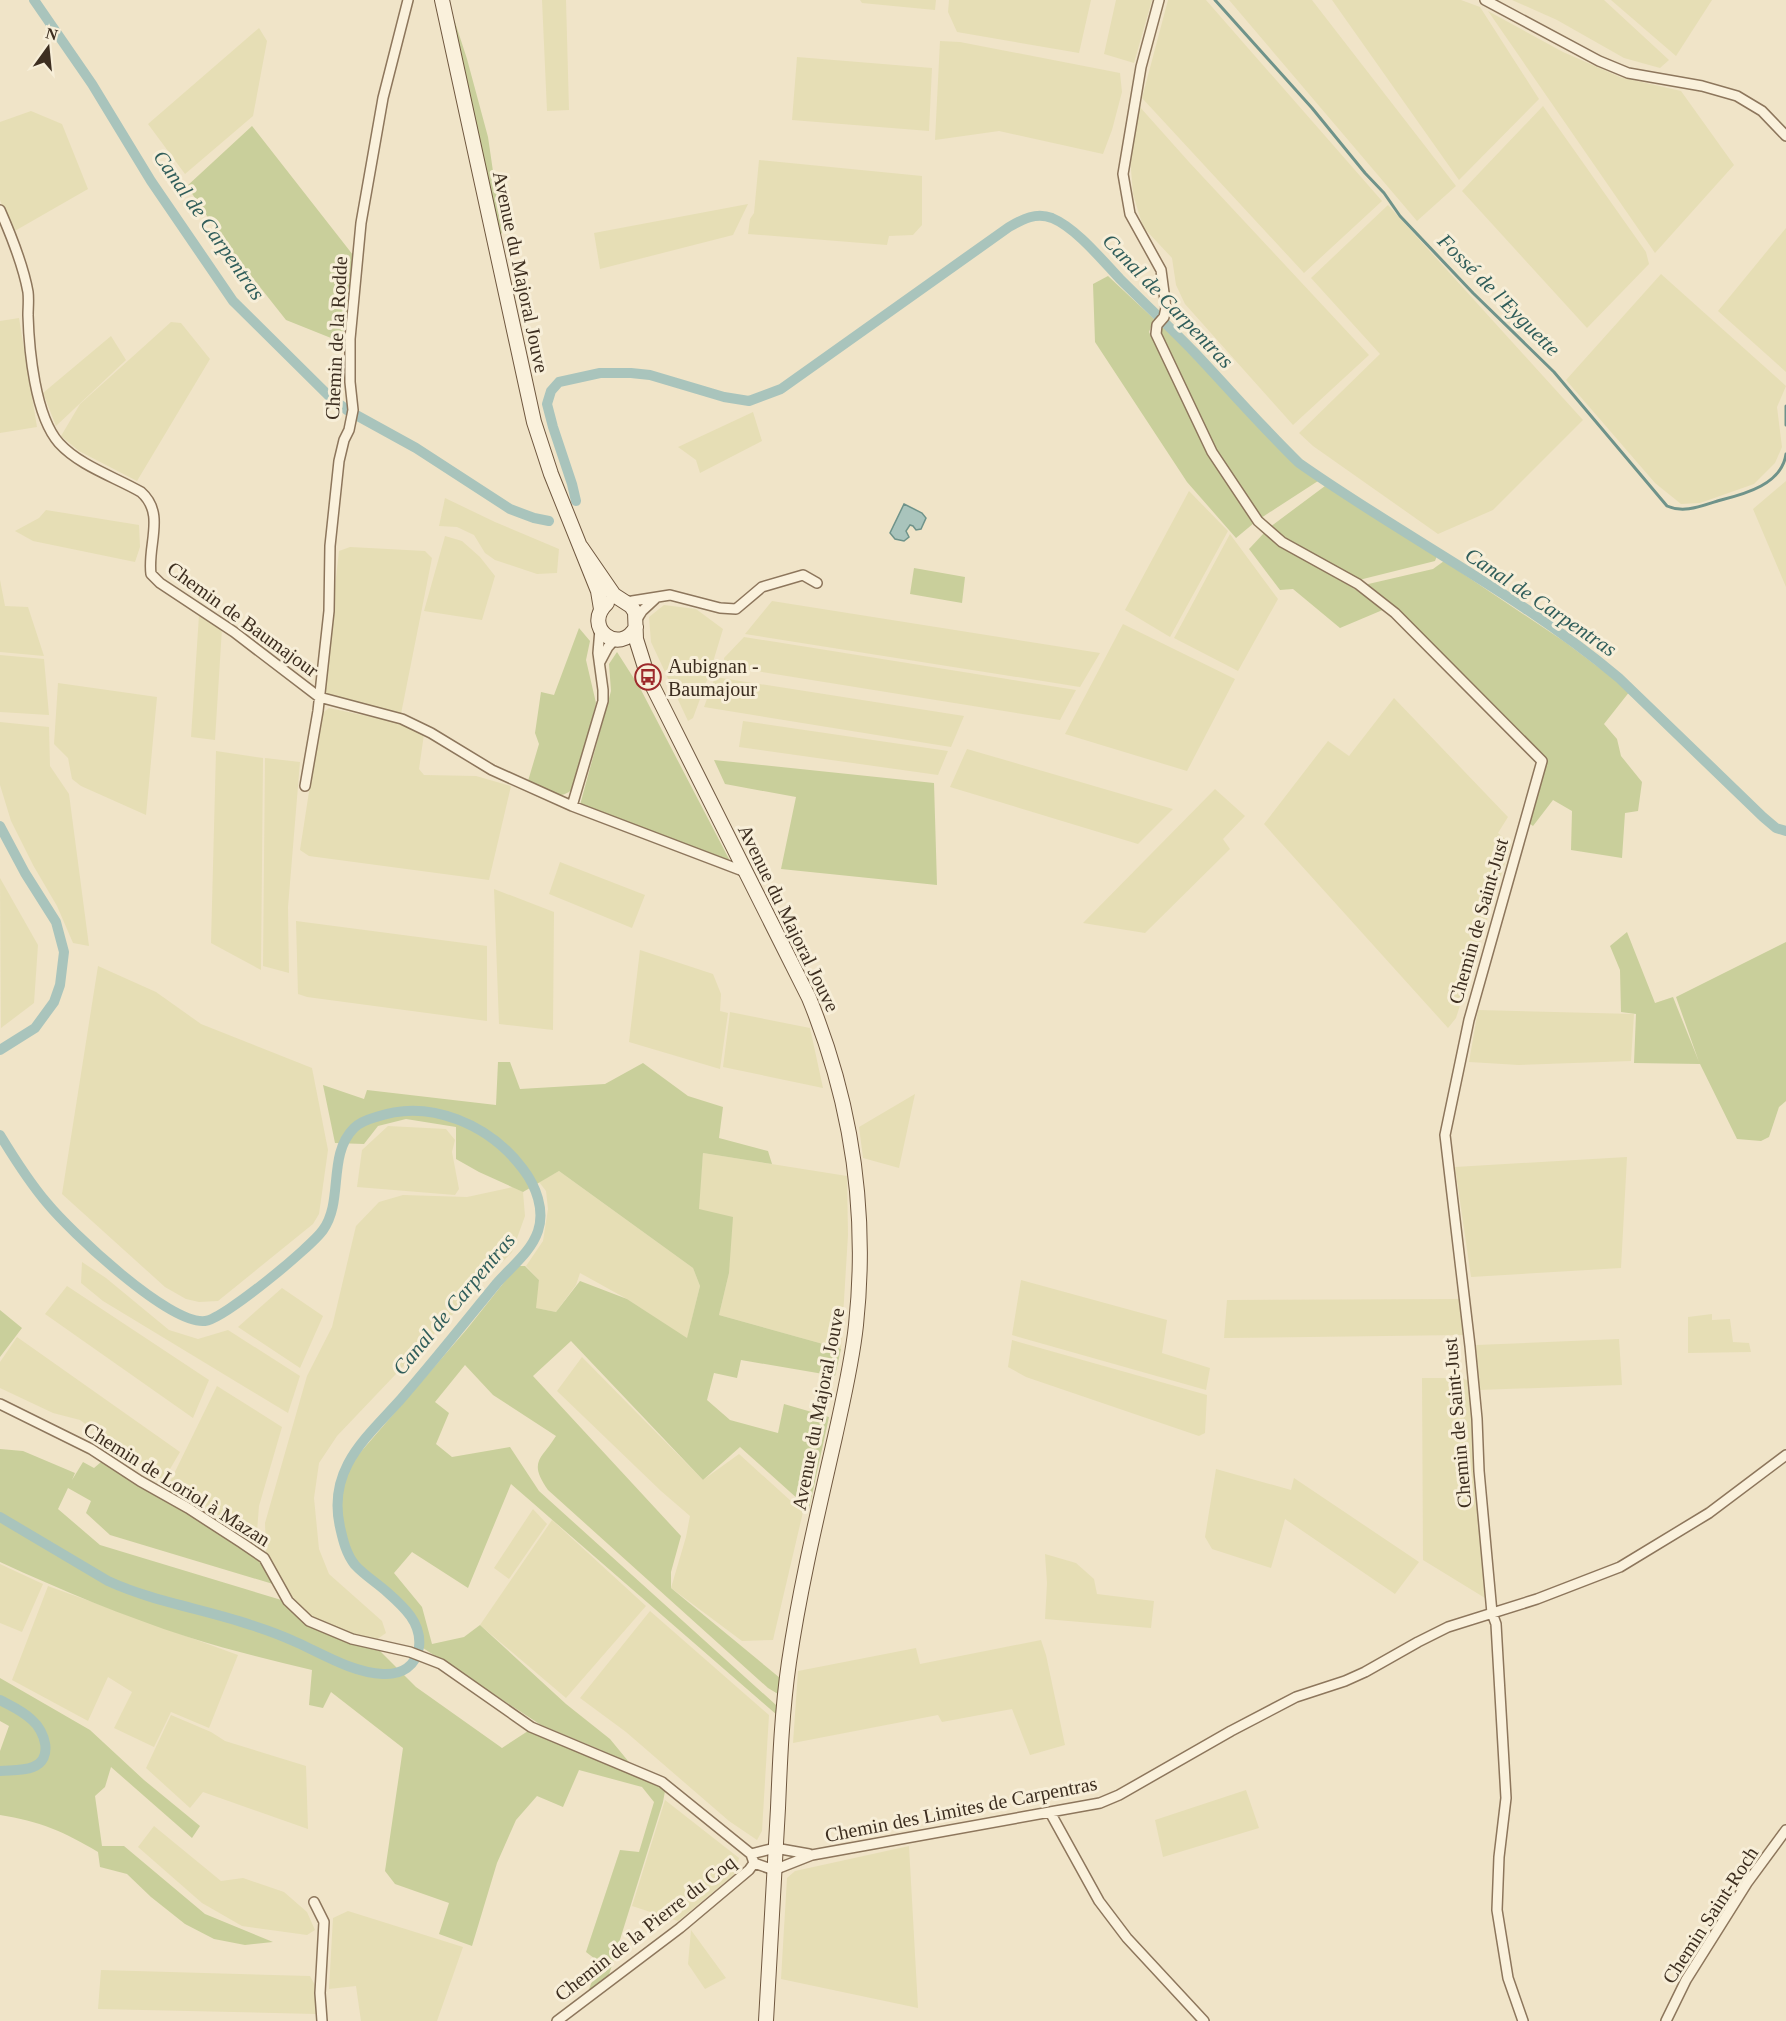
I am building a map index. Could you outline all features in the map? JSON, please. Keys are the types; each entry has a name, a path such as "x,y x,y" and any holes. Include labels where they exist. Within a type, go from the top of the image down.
{"main road":[{"name":"Avenue du Majoral Jouve","path":"442,0 534,422 550,474 598,591 601,609 598,615 600,629 609,638 616,639 648,677"},
{"name":"Avenue du Majoral Jouve","path":"581,547 608,587 635,612 639,652 648,677 809,999 840,1088 853,1149 860,1212 856,1327 789,1662 784,1702 766,2021"},
{"path":"601,609 606,604 623,601"},
{"path":"616,639 629,636 637,623"}],"street":[{"name":"Chemin de la Rodde","path":"305,786 329,611 330,546 339,461 353,415 350,339 361,223 383,98 408,0"},
{"name":"Chemin de Saint-Just","path":"1159,0 1142,67 1123,174 1130,214 1161,270 1166,308 1155,334 1212,452 1258,521 1282,542 1358,584 1395,614 1542,761 1469,1020 1445,1135 1470,1346 1492,1613 1496,1624 1506,1798 1499,1857 1497,1910 1508,1978 1523,2021"},
{"path":"1485,0 1589,56 1628,73 1702,86 1737,96 1762,111 1786,136"},
{"name":"Chemin de Baumajour","path":"0,210 10,234 28,293 29,334 37,394 42,412 51,432 68,452 148,498 153,506 155,517 150,567 151,574 160,583 234,632 319,697 402,719 431,733 492,770 572,806 748,873"},
{"path":"623,601 670,595 729,610 736,609 762,587 803,575 817,583"},
{"path":"637,623 649,604 658,597"},
{"path":"572,806 603,701 598,653 600,629"},
{"path":"599,665 608,647 616,639"},
{"name":"Chemin de Loriol à Mazan","path":"0,1404 91,1449 264,1558 288,1601 309,1621 351,1639 417,1654 460,1676 531,1727 662,1782 752,1859 774,1868"},
{"name":"Chemin des Limites de Carpentras","path":"774,1868 812,1855 1051,1814 1100,1803 1119,1795 1296,1697 1345,1681 1438,1632 1620,1567 1709,1513 1786,1455"},
{"path":"1051,1814 1099,1901 1127,1938 1204,2021"},
{"name":"Chemin Saint-Roch","path":"1666,2021 1686,1980 1747,1883 1786,1830"},
{"path":"752,1859 776,1848"},
{"name":"Chemin des Limites de Carpentras","path":"776,1848 812,1855"},
{"name":"Chemin de la Pierre du Coq","path":"557,2021 680,1928 749,1870 752,1859"},
{"path":"314,1902 324,1922 320,1993 322,2021"}],"shaded area":[{"path":"542,0 566,0 569,110 547,111"},
{"path":"860,0 936,0 935,10 862,3"},
{"path":"949,0 1091,0 1079,53 957,32 948,12"},
{"path":"1116,0 1152,0 1134,63 1104,54"},
{"path":"1168,0 1206,0 1382,201 1304,273 1142,98"},
{"path":"1229,0 1312,0 1456,186 1417,221"},
{"path":"1332,0 1461,0 1480,7 1539,99 1459,180"},
{"path":"1512,0 1604,0 1669,60 1660,68 1624,58 1557,20"},
{"path":"1611,0 1712,0 1676,56"},
{"path":"1488,11 1563,52 1620,77 1681,91 1734,165 1655,253"},
{"path":"259,28 267,41 253,116 185,174 148,124"},
{"path":"940,41 960,42 1120,73 1122,92 1103,154 999,131 935,140"},
{"path":"797,57 932,68 929,131 792,120"},
{"path":"1139,106 1369,355 1293,425 1185,304 1176,285 1172,258 1143,227 1133,194 1130,158"},
{"path":"1543,106 1646,252 1649,264 1587,328 1462,191"},
{"path":"31,111 62,124 88,189 13,232 0,200 0,122"},
{"path":"759,160 922,176 922,225 913,235 889,236 887,245 748,234 750,219 754,213"},
{"path":"748,204 733,235 600,269 594,233"},
{"path":"1388,205 1583,420 1493,510 1438,534 1313,446 1299,433 1380,354 1311,278"},
{"path":"1786,228 1786,372 1718,311"},
{"path":"1661,274 1786,386 1777,407 1782,447 1775,463 1754,484 1700,503 1681,504 1655,483 1566,380"},
{"path":"19,318 37,427 0,433 0,321"},
{"path":"171,322 181,323 210,359 137,481 79,451 61,436 80,404"},
{"path":"111,336 126,360 56,426 43,393"},
{"path":"753,412 762,441 700,473 696,460 678,447"},
{"path":"1786,481 1786,587 1753,509"},
{"path":"1189,491 1228,531 1170,637 1125,610"},
{"path":"445,498 559,549 557,573 537,574 495,560 485,553 474,535 457,527 439,526"},
{"path":"46,510 139,525 140,547 135,562 33,541 15,531 39,518"},
{"path":"1230,534 1278,599 1238,671 1174,638"},
{"path":"445,536 462,541 480,557 495,576 482,620 424,611"},
{"path":"350,547 425,551 432,558 401,714 323,694 339,551"},
{"path":"0,580 5,606 28,607 44,656 0,652"},
{"path":"772,601 1100,653 1080,687 745,634"},
{"path":"664,605 696,609 723,629 693,718 688,721 651,642 649,617"},
{"path":"199,615 222,628 215,740 191,737"},
{"path":"1123,624 1235,679 1187,771 1065,734"},
{"path":"744,637 1076,690 1060,720 725,666 724,658"},
{"path":"0,655 44,659 49,715 0,712"},
{"path":"715,677 964,716 951,747 704,707"},
{"path":"58,683 157,697 146,815 81,786 72,779 68,758 54,744"},
{"path":"1394,698 1508,817 1498,833 1511,844 1456,1018 1448,1028 1264,824 1328,741 1349,756"},
{"path":"329,708 405,724 424,734 419,769 424,775 476,776 511,786 489,880 309,856 300,850 321,714"},
{"path":"743,721 948,751 938,775 739,747"},
{"path":"0,722 49,727 50,766 69,794 89,946 73,943 57,906 11,821 0,785"},
{"path":"967,749 1173,809 1138,844 950,787"},
{"path":"216,751 263,758 261,970 211,943"},
{"path":"265,758 300,762 288,907 289,973 263,966"},
{"path":"1215,789 1245,816 1223,839 1230,849 1145,933 1083,923"},
{"path":"560,862 645,895 632,928 549,894"},
{"path":"0,878 38,945 34,1003 1,1028"},
{"path":"494,889 554,912 553,1030 499,1024"},
{"path":"296,921 487,946 487,1021 298,994"},
{"path":"640,950 713,974 721,994 720,1011 728,1013 720,1069 629,1042"},
{"path":"98,966 156,992 201,1024 312,1068 328,1150 319,1214 313,1224 218,1301 199,1302 186,1299 165,1287 62,1194"},
{"path":"1478,1010 1634,1014 1631,1061 1519,1065 1469,1062"},
{"path":"730,1012 810,1028 823,1088 723,1067"},
{"path":"915,1094 899,1168 863,1158 859,1127"},
{"path":"388,1126 446,1129 455,1140 452,1152 459,1189 455,1195 357,1187 362,1150"},
{"path":"703,1153 847,1176 848,1235 841,1349 719,1315 729,1273 698,1209"},
{"path":"1627,1157 1621,1268 1471,1277 1455,1167"},
{"path":"559,1171 693,1268 700,1286 687,1339 627,1299 580,1273 576,1285 556,1312 535,1308 539,1280 526,1266 543,1241 548,1209 546,1191 539,1182"},
{"path":"513,1187 523,1192 525,1216 512,1252 337,1436 319,1463 314,1498 319,1549 329,1574 382,1621 386,1633 376,1640 355,1636 322,1624 296,1604 266,1553 265,1523 307,1376 332,1327 356,1226 379,1202 403,1195 467,1197"},
{"path":"82,1262 106,1278 169,1330 198,1339 228,1330 300,1376 288,1413 103,1301 81,1283"},
{"path":"1021,1280 1167,1320 1162,1353 1210,1368 1206,1390 1012,1335"},
{"path":"67,1286 209,1380 193,1418 45,1314"},
{"path":"282,1288 323,1316 300,1368 238,1327"},
{"path":"1460,1299 1463,1335 1224,1338 1227,1300"},
{"path":"1712,1314 1712,1320 1730,1319 1733,1342 1749,1343 1751,1352 1688,1353 1688,1317"},
{"path":"17,1337 180,1452 163,1481 80,1420 53,1413 0,1388 0,1362"},
{"path":"1619,1339 1622,1385 1479,1390 1476,1345"},
{"path":"1012,1340 1207,1395 1205,1433 1199,1436 1026,1377 1008,1367"},
{"path":"582,1357 703,1480 739,1454 803,1512 773,1640 742,1641 671,1588 690,1516 557,1391"},
{"path":"1422,1378 1462,1378 1471,1382 1485,1598 1423,1560"},
{"path":"217,1386 282,1427 259,1506 256,1544 169,1484"},
{"path":"1216,1469 1291,1490 1294,1478 1419,1562 1395,1594 1285,1519 1271,1568 1212,1549 1205,1537"},
{"path":"533,1509 547,1524 509,1579 494,1568"},
{"path":"552,1520 646,1606 566,1698 480,1625"},
{"path":"1045,1554 1076,1563 1094,1579 1097,1594 1154,1601 1151,1628 1045,1619 1047,1583"},
{"path":"0,1564 43,1584 22,1632 0,1623"},
{"path":"48,1586 238,1655 209,1728 171,1712 154,1747 114,1728 132,1692 108,1677 88,1721 12,1680"},
{"path":"650,1611 769,1715 762,1831 757,1840 729,1821 626,1732 580,1698"},
{"path":"1041,1640 1065,1745 1030,1755 1012,1709 942,1722 938,1715 793,1743 798,1671 916,1648 920,1664"},
{"path":"171,1715 211,1732 225,1741 306,1766 308,1829 203,1792 190,1808 146,1768"},
{"path":"1246,1790 1259,1828 1163,1857 1155,1820"},
{"path":"665,1800 739,1858 734,1875 678,1921 632,1906"},
{"path":"154,1826 221,1881 243,1878 284,1892 307,1912 315,1930 307,1935 242,1926 202,1903 138,1847"},
{"path":"909,1846 918,2008 781,1979 787,1878 795,1871"},
{"path":"348,1911 463,1947 437,2021 361,2021 356,1986 329,1989 333,1918"},
{"path":"691,1930 726,1978 705,1989 688,1964"},
{"path":"101,1970 310,1976 316,1987 316,2014 98,2009"}],"green space":[{"path":"454,19 488,137 502,233 500,235"},
{"path":"252,126 353,255 347,317 341,342 286,320 225,243 187,186"},
{"path":"1108,276 1154,319 1149,332 1208,453 1254,523 1236,538 1187,482 1095,342 1093,284"},
{"path":"1162,325 1293,462 1318,481 1261,518 1216,453 1158,332"},
{"path":"1325,486 1437,556 1435,561 1359,580 1285,540 1270,527"},
{"path":"1264,533 1279,546 1350,586 1385,609 1340,628 1293,589 1280,590 1249,549"},
{"path":"1444,561 1565,642 1630,691 1604,724 1617,739 1621,756 1642,782 1638,811 1625,813 1622,858 1571,850 1572,811 1553,800 1533,826 1529,823 1546,759 1364,585 1433,569"},
{"path":"914,568 965,577 962,603 910,594"},
{"path":"579,628 590,641 586,660 596,703 575,787 563,795 557,795 546,792 528,781 539,744 535,733 541,692 554,695"},
{"path":"617,652 640,688 729,859 726,863 580,805 611,691 609,664"},
{"path":"714,760 934,783 937,885 781,869 796,797 725,784"},
{"path":"1627,932 1655,1003 1673,997 1699,1062 1676,997 1786,942 1786,1101 1779,1107 1769,1137 1761,1141 1737,1139 1700,1064 1634,1063 1636,1014 1621,1012 1620,970 1610,946"},
{"path":"498,1062 510,1062 520,1089 605,1084 643,1063 688,1096 723,1107 719,1138 768,1151 772,1164 703,1153 699,1209 733,1217 729,1273 719,1315 841,1349 835,1376 741,1360 737,1378 714,1373 707,1400 730,1420 778,1433 784,1404 829,1417 809,1509 740,1447 703,1480 571,1341 533,1376 681,1536 671,1572 671,1588 780,1678 778,1694 768,1688 548,1490 538,1466 556,1436 493,1395 465,1365 435,1402 449,1413 436,1444 452,1457 510,1447 539,1491 776,1705 777,1715 511,1484 468,1588 412,1552 394,1573 422,1607 432,1644 464,1637 480,1625 566,1704 610,1739 633,1767 601,1750 541,1725 423,1648 419,1627 409,1608 356,1562 347,1546 339,1515 339,1491 346,1469 467,1329 517,1266 525,1266 539,1280 536,1308 556,1312 580,1281 627,1299 687,1338 700,1286 693,1268 559,1171 523,1192 456,1159 456,1127 406,1119 378,1126 364,1144 335,1143 323,1085 364,1099 367,1090 496,1105"},
{"path":"0,1310 22,1328 0,1357"},
{"path":"0,1449 23,1451 75,1473 72,1480 83,1462 94,1468 101,1462 256,1553 273,1584 110,1535 86,1513 91,1501 68,1488 58,1509 100,1545 288,1602 293,1611 319,1631 380,1651 416,1687 502,1748 528,1731 659,1785 665,1791 663,1802 608,1978 588,1992 599,1962 586,1952 620,1850 639,1852 654,1802 642,1787 579,1770 563,1807 537,1796 516,1820 497,1863 472,1946 439,1934 449,1903 395,1884 385,1871 403,1748 331,1692 323,1708 309,1705 312,1670 234,1651 164,1629 92,1602 0,1562"},
{"path":"0,1678 90,1730 144,1780 200,1826 192,1838 111,1767 105,1787 95,1796 102,1846 124,1846 205,1914 273,1942 245,1945 214,1939 185,1924 127,1874 100,1867 98,1852 86,1845 39,1824 0,1815 0,1751 9,1726 0,1721"}],"water":[{"path":"904,504 922,513 926,518 921,529 916,530 910,525 906,531 909,537 904,541 895,539 890,533"}],"waterway":[{"name":"Canal de Carpentras","path":"34,0 92,84 151,181 233,301 329,396 347,410 416,448 510,509 549,521"},
{"name":"Fossé de l'Eyguette","path":"1215,0 1312,108 1384,193 1400,216 1473,293 1554,372 1667,506 1680,509 1694,508 1751,491 1778,473 1786,454"},
{"name":"Canal de Carpentras","path":"576,501 547,404 551,391 559,382 600,373 631,373 650,375 724,397 749,401 781,389 1009,227 1030,217 1046,216 1070,229 1088,245 1299,463 1502,593 1581,648 1619,678 1763,817 1776,828 1786,831"},
{"name":"Fossé de l'Eyguette","path":"1786,406 1786,425"},
{"name":"Canal de Carpentras","path":"0,826 25,873 56,922 64,952 60,985 54,1002 35,1028 0,1050"},
{"name":"Canal de Carpentras","path":"0,1135 40,1195 98,1254 145,1293 168,1308 189,1318 205,1321 248,1296 302,1251 323,1230 333,1206 338,1164 346,1139 356,1126 373,1118 396,1112 417,1111 457,1119 476,1128 509,1153 523,1169 532,1183 540,1207 540,1223 531,1246 363,1441 344,1471 337,1506 340,1527 349,1556 359,1569 405,1610 418,1630 417,1654 411,1664 402,1671 383,1674 361,1670 339,1663 292,1640 263,1629 125,1588 108,1581 0,1517"},
{"name":"Canal de Carpentras","path":"0,1700 25,1714 37,1725 45,1745 44,1758 40,1763 21,1770 0,1771"}],"place":[{"name":"Aubignan - Baumajour","path":"648,677"}]}
